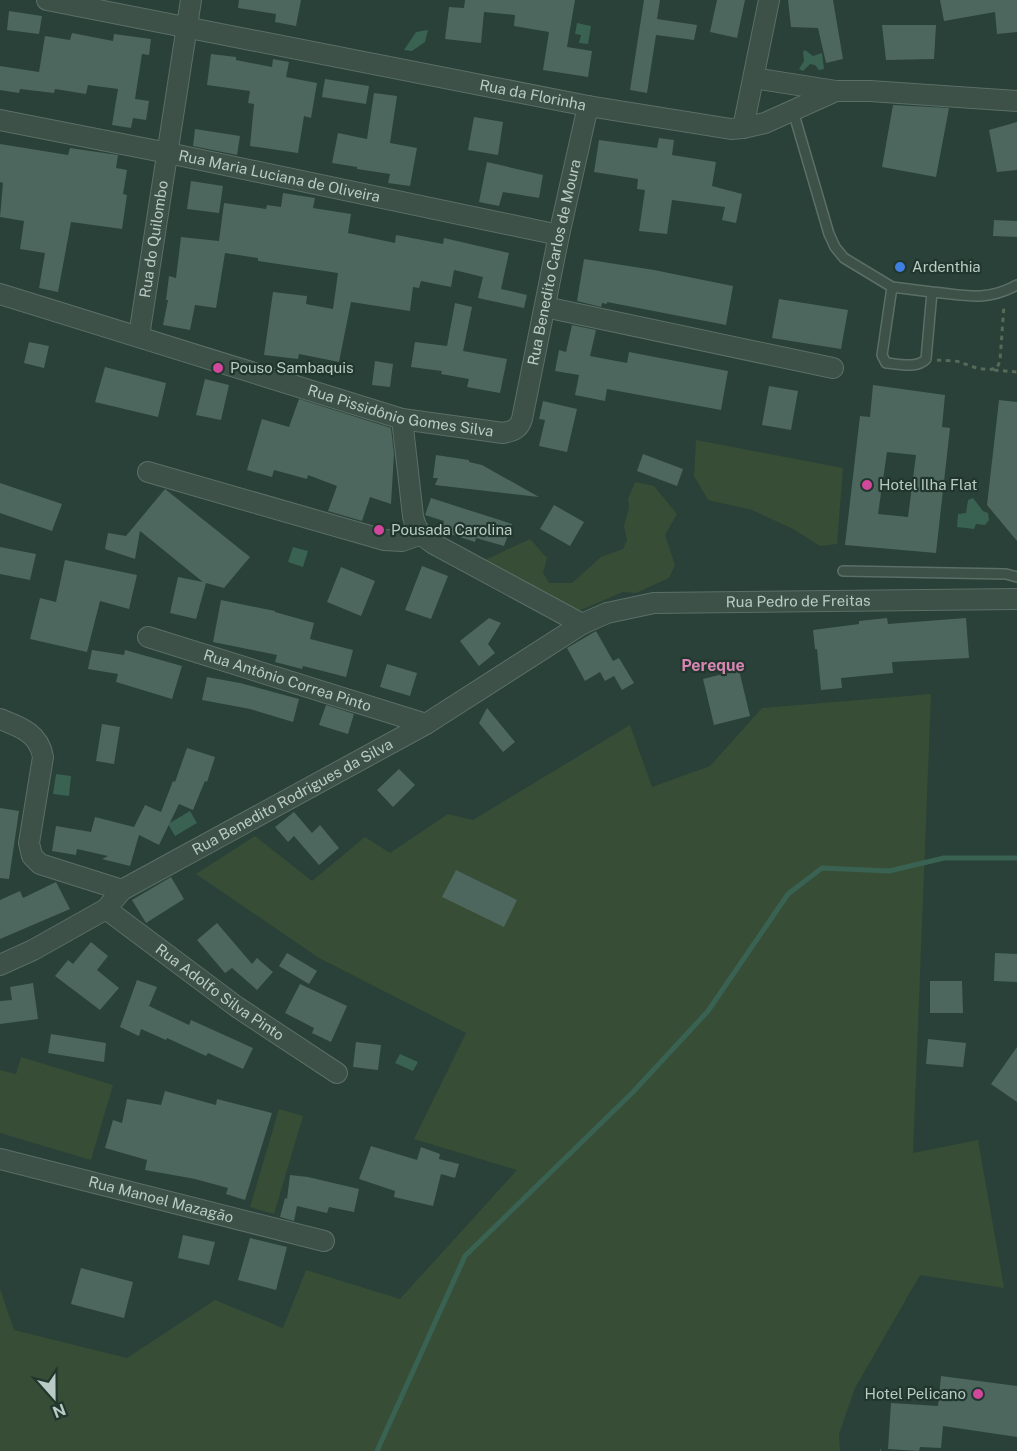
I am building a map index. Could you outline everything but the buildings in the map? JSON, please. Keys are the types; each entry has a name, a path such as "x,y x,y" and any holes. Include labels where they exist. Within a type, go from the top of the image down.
{"street":[{"name":"Rua da Florinha","path":"47,0 588,106 732,129 765,123 836,91 870,91 1017,101"},
{"name":"Rua do Quilombo","path":"139,336 191,0"},
{"path":"743,128 769,0"},
{"path":"754,78 836,91"},
{"name":"Rua Benedito Carlos de Moura","path":"522,419 588,106"},
{"name":"Rua Maria Luciana de Oliveira","path":"0,120 168,153 559,236"},
{"name":"Rua Pissidônio Gomes Silva","path":"0,294 402,419 503,433 520,426 522,419"},
{"path":"545,307 832,368"},
{"path":"402,419 413,516 419,535 582,624"},
{"path":"148,472 384,540 402,540 419,535"},
{"name":"Rua Pedro de Freitas","path":"582,624 607,613 654,603 1017,599"},
{"name":"Rua Benedito Rodrigues da Silva","path":"3,959 33,950 106,909 122,890 426,724 582,624"},
{"name":"Rua Antônio Correa Pinto","path":"148,637 426,724"},
{"path":"0,719 33,735 42,748 43,757 29,843 32,856 40,864 122,890"},
{"name":"Rua Adolfo Silva Pinto","path":"106,909 237,1007 337,1073"},
{"name":"Rua Manoel Mazagão","path":"0,1159 324,1241"}],"lane":[{"path":"793,111 829,234 835,247 844,258 891,287 982,296 995,295 1017,285"},
{"path":"891,287 882,355 886,363 915,365 926,359 932,292"},
{"path":"843,571 1006,574 1017,577"}],"path":[{"path":"993,369 997,368 1000,361 1005,291"},
{"path":"926,359 964,363 968,367 1017,372"}],"shaded area":[{"path":"577,23 591,26 588,44 579,43 581,35 575,34"},
{"path":"428,30 425,42 412,51 404,50 416,32"},
{"path":"805,50 813,56 822,53 824,69 819,70 815,65 810,64 803,71 799,69 804,61 803,52"},
{"path":"696,440 843,468 837,544 820,546 793,529 752,510 708,500 694,476"},
{"path":"635,482 654,486 677,514 665,535 675,565 669,578 636,593 623,592 581,610 560,606 483,561 530,539 547,558 543,573 549,583 572,583 601,557 623,549 627,540 624,526 629,508 628,499"},
{"path":"973,498 983,511 988,513 989,520 985,525 976,524 974,529 957,527 958,514 966,513 968,500"},
{"path":"293,547 308,551 303,567 288,562"},
{"path":"931,694 913,1153 978,1140 1004,1288 920,1275 855,1388 839,1434 840,1451 0,1451 0,1289 14,1330 127,1358 215,1300 283,1328 306,1270 400,1299 517,1170 414,1139 466,1033 319,958 196,874 255,836 312,881 365,837 390,853 448,814 473,820 630,725 652,787 710,766 762,708"},
{"path":"56,774 71,776 69,796 53,794"},
{"path":"190,811 197,823 175,836 168,824"},
{"path":"400,1054 418,1062 413,1071 395,1063"},
{"path":"21,1057 113,1085 91,1160 0,1133 0,1070 16,1074"},
{"path":"279,1109 303,1116 274,1214 250,1207"}],"waterway":[{"path":"377,1451 465,1256 633,1092 708,1011 788,894 822,868 889,871 944,858 1017,858"}],"place":[{"name":"Ardenthia","path":"900,267"},
{"name":"Pouso Sambaquis","path":"218,368"},
{"name":"Hotel Ilha Flat","path":"867,485"},
{"name":"Pousada Carolina","path":"379,530"},
{"name":"Hotel Pelicano","path":"978,1394"}],"district":[{"name":"Pereque","path":"713,665"}]}
